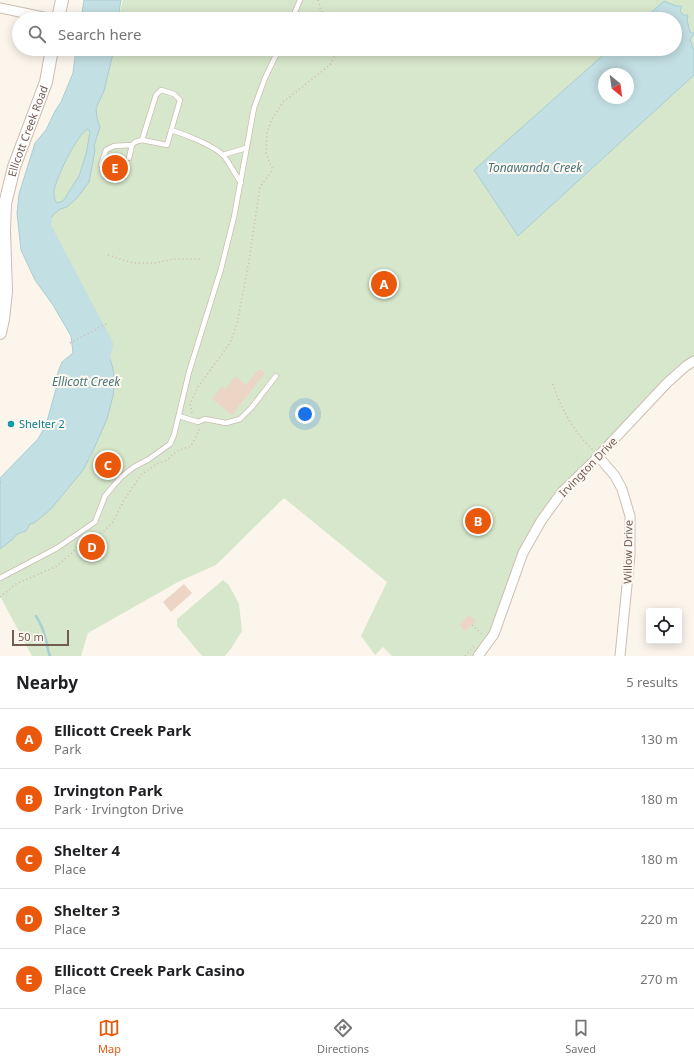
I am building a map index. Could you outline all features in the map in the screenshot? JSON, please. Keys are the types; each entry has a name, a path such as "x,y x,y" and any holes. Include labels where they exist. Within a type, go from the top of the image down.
{"street":[{"path":"59,12 62,0"},
{"path":"0,8 19,12"},
{"name":"Ellicott Creek Road","path":"0,333 5,301 3,269 5,204 14,167 46,82 51,56"},
{"name":"Irvington Drive","path":"478,656 494,634 523,552 541,521 562,492 667,383 694,361"},
{"name":"Willow Drive","path":"598,456 615,476 622,489 630,516 630,555 620,656"}],"lane":[{"path":"295,12 300,0"},
{"path":"0,578 57,548 95,522 105,496 122,477 134,467 149,459 170,444 174,435 189,372 221,269 241,183 254,108 265,78 276,56"},
{"path":"101,165 106,150 114,146 132,145 135,142 142,140 167,145 180,100 174,94 161,90 156,94 142,140"},
{"path":"171,130 184,134 223,155 241,183"},
{"path":"129,158 132,145"},
{"path":"223,155 246,148"},
{"path":"179,416 198,422 204,419 226,423 240,419 252,407 276,376"}],"path":[{"path":"318,0 322,12"},
{"path":"108,255 133,263 156,263 174,259 201,259"},
{"path":"70,343 108,323"},
{"path":"553,384 566,416 577,433 598,456"},
{"path":"472,625 483,636"}],"green space":[{"path":"123,0 694,0 694,361 667,383 541,521 499,620 478,656 392,656 383,647 375,655 361,636 387,582 284,498 216,565 178,582 88,633 81,656 32,656 0,596 0,513 87,439 106,343 43,225 74,124 106,56 682,56 682,12 120,12"},
{"path":"223,580 229,585 239,604 242,631 225,656 202,656 177,626 177,619"}],"water":[{"path":"84,0 121,0 119,12 82,12"},
{"name":"Tonawanda Creek","path":"664,1 676,6 682,6 681,12 652,12"},
{"name":"Tonawanda Creek","path":"682,14 688,15 687,20 690,32 694,33 690,40 694,50 694,75 518,236 474,170 602,56 682,56"},
{"name":"Ellicott Creek","path":"75,56 112,56 104,91 96,108 100,127 94,146 95,150 89,182 77,198 67,207 60,209 52,216 49,222 49,240 53,255 67,278 74,281 89,306 104,342 112,365 115,381 113,396 107,419 83,470 51,509 34,523 30,524 26,531 17,534 0,549 0,478 38,439 46,425 56,389 58,372 62,362 73,353 71,336 53,305 35,280 21,250 17,213 19,194 35,143 46,130 61,102 73,73","holes":["88,129 90,132 86,154 79,176 63,201 57,203 54,191 63,167 78,139"]}],"building":[{"path":"106,154 127,158 124,171 119,170 116,183 106,180 107,171 104,171 105,167 103,166"},
{"path":"259,369 265,373 232,415 212,399 222,386 225,389 235,376 246,385"},
{"name":"Shelter 2","path":"9,420 16,423 13,429 6,425"},
{"path":"108,459 114,464 109,471 103,467"},
{"path":"93,542 98,547 92,552 87,547"},
{"path":"184,584 192,593 171,612 163,602"},
{"path":"469,615 476,621 465,631 459,625"}],"waterway":[{"name":"Ellicott Creek","path":"45,220 43,225 106,344 102,364"},
{"path":"36,616 47,642 50,656"}],"place":[{"name":"Ellicott Creek Park Casino","path":"115,168"},
{"name":"Ellicott Creek Park","path":"384,284"},
{"name":"Shelter 2","path":"11,424"},
{"name":"Shelter 4","path":"108,465"},
{"name":"Irvington Park","path":"478,521"},
{"name":"Shelter 3","path":"92,547"}]}
